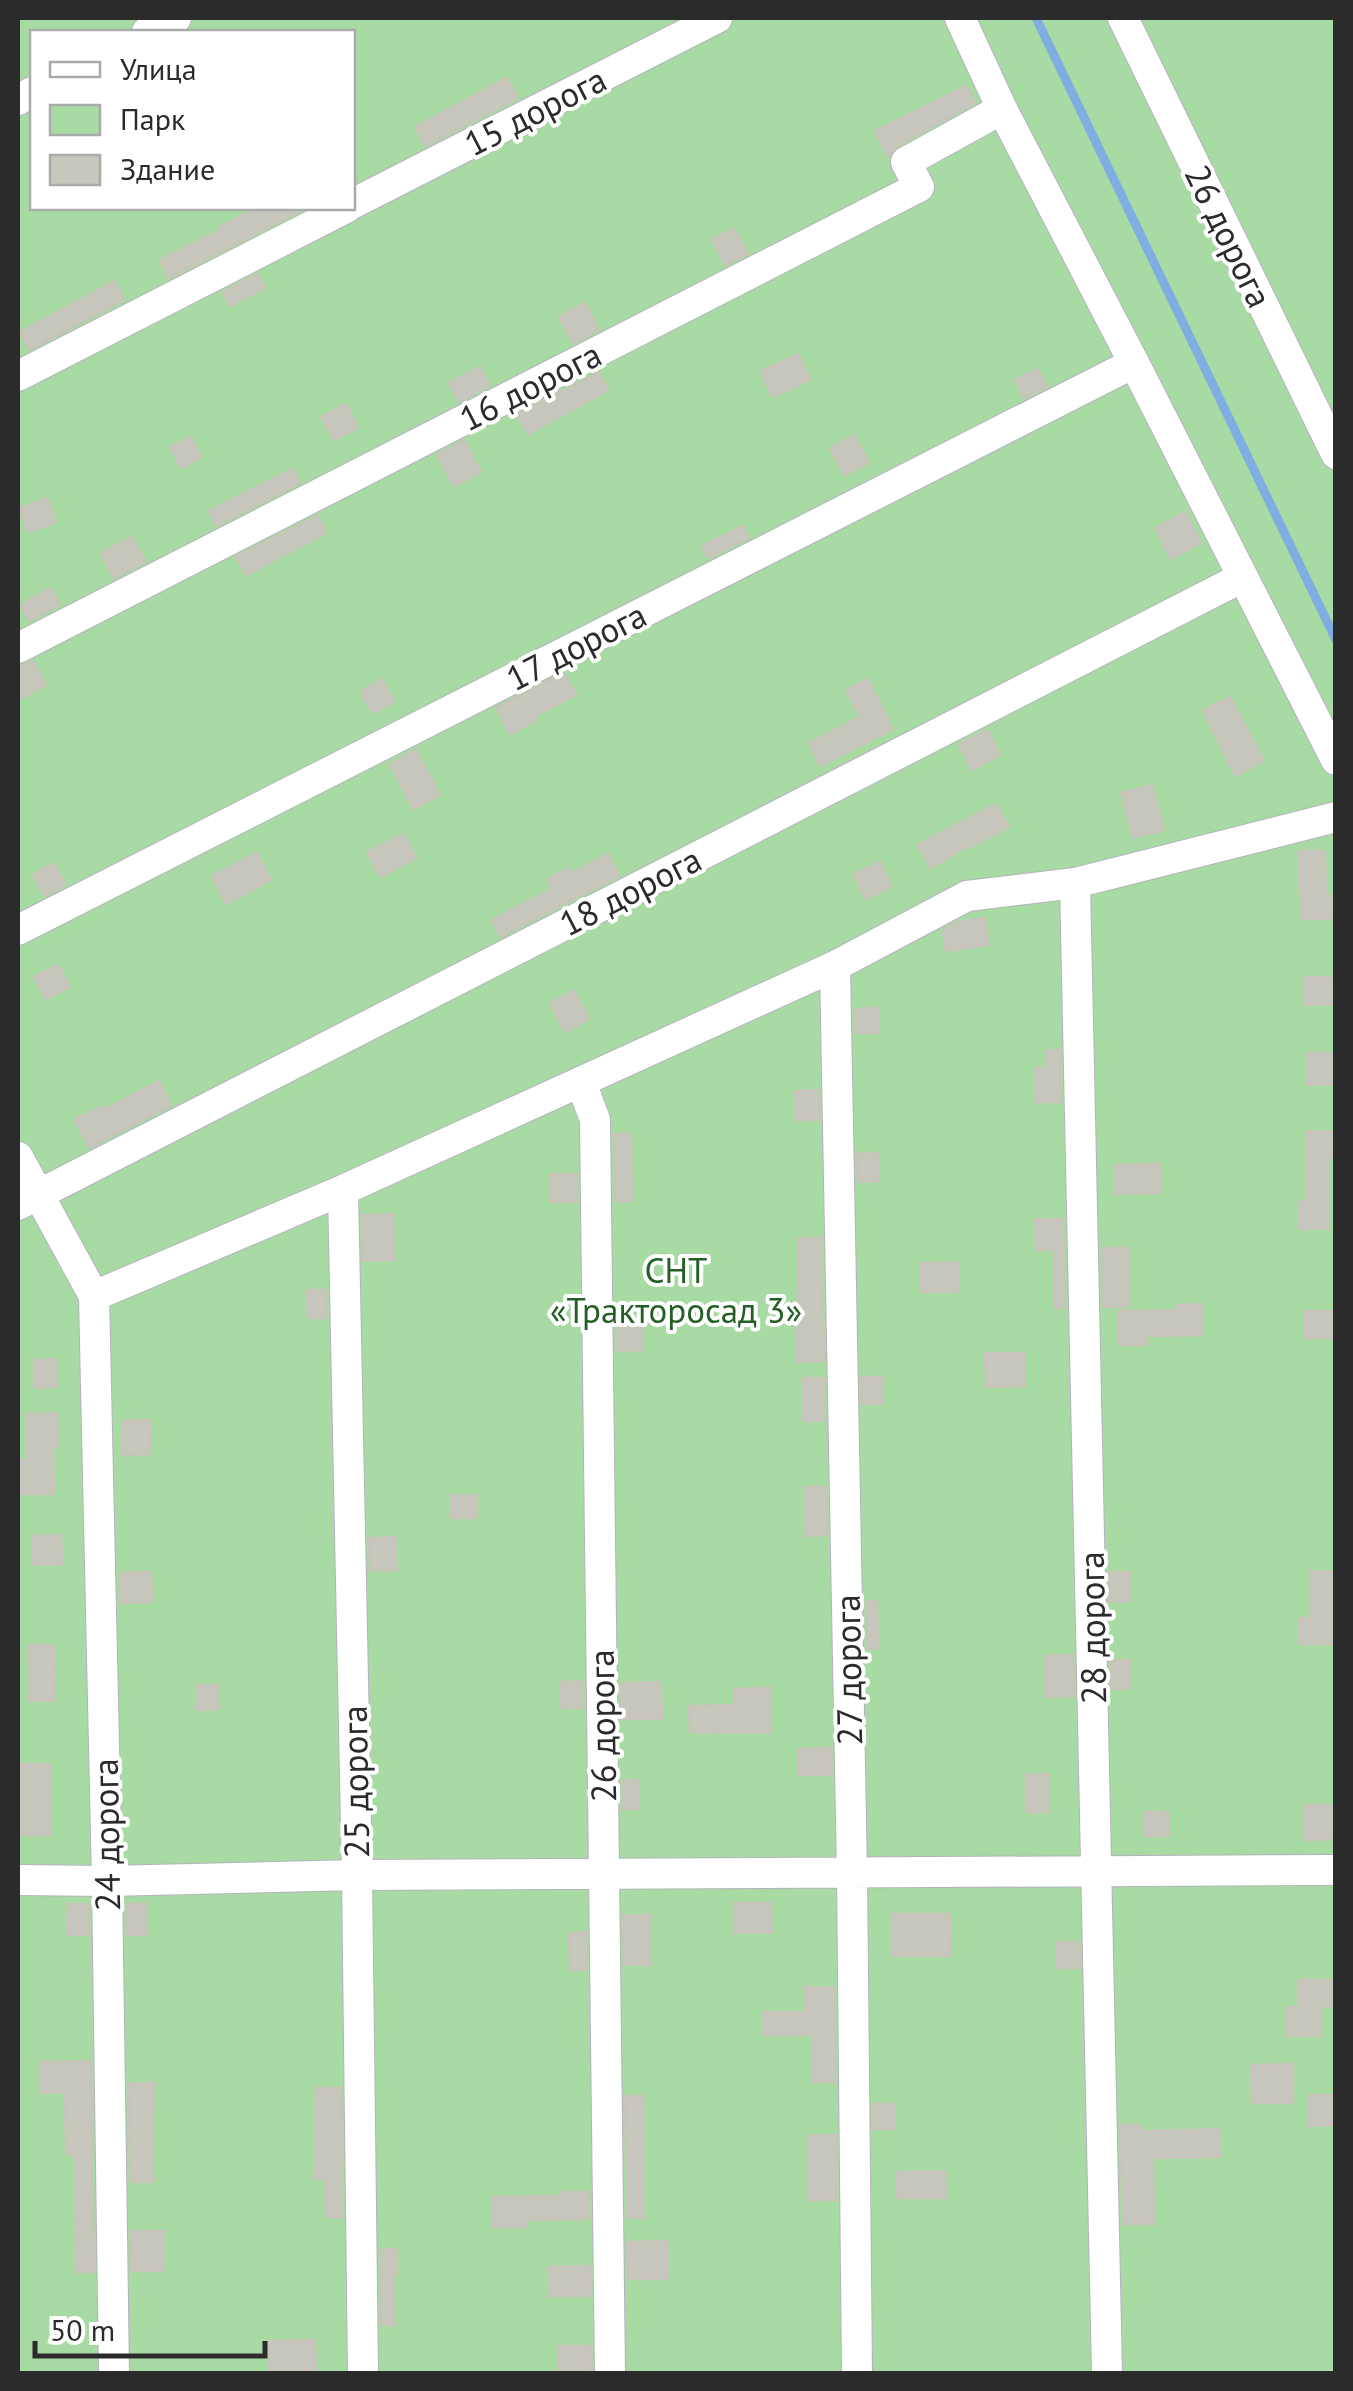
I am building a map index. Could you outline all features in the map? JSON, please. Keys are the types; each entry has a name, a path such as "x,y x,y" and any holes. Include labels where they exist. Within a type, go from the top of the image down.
{"street":[{"path":"152,30 176,18"},
{"name":"15 дорога","path":"355,203 717,18"},
{"path":"960,18 1002,109 1336,760"},
{"name":"26 дорога","path":"1123,18 1336,454"},
{"name":"16 дорога","path":"18,648 919,187 906,162 1002,109"},
{"name":"15 дорога","path":"18,376 341,210"},
{"name":"17 дорога","path":"18,930 1134,363"},
{"name":"18 дорога","path":"28,1200 1243,578"},
{"path":"18,1157 28,1200 94,1296 343,1190 581,1082 834,966 967,896 1075,883 1336,817"},
{"name":"28 дорога","path":"1075,883 1106,2374"},
{"name":"27 дорога","path":"834,966 852,1872 857,2374"},
{"name":"26 дорога","path":"581,1082 594,1120 610,2374"},
{"name":"25 дорога","path":"343,1190 363,2374"},
{"name":"24 дорога","path":"94,1296 114,2374"},
{"path":"18,1880 1336,1870"}],"green space":[{"name":"СНТ «Тракторосад 3»","path":"18,18 1335,18 1335,2373 18,2373"}],"building":[{"path":"507,78 518,98 425,146 415,127"},
{"path":"966,86 975,103 897,146 888,157 875,131"},
{"path":"254,210 302,210 169,278 160,260 220,230 219,227"},
{"path":"734,228 748,254 725,265 712,240"},
{"path":"258,274 265,288 229,306 223,292"},
{"path":"115,281 124,300 29,350 20,332"},
{"path":"585,303 599,330 573,343 559,317"},
{"path":"798,354 810,380 772,397 761,371"},
{"path":"480,367 489,386 459,402 449,383"},
{"path":"1037,369 1047,386 1024,398 1015,380"},
{"path":"599,372 608,390 528,434 517,414"},
{"path":"346,404 358,428 334,440 321,417"},
{"path":"854,435 869,463 844,475 830,448"},
{"path":"191,437 201,457 181,468 170,447"},
{"path":"464,441 481,472 454,486 437,455"},
{"path":"293,469 300,483 216,526 209,511"},
{"path":"47,498 56,522 28,532 19,508"},
{"path":"1185,512 1201,543 1171,559 1155,528"},
{"path":"318,516 326,533 246,575 236,557"},
{"path":"743,526 749,538 708,558 702,546"},
{"path":"132,537 145,562 114,578 101,553"},
{"path":"51,588 60,605 29,621 20,605"},
{"path":"33,661 46,685 18,700 18,667"},
{"path":"564,673 576,695 510,734 496,708"},
{"path":"382,679 394,702 372,713 361,691"},
{"path":"868,679 893,729 820,766 809,743 860,717 846,690"},
{"path":"1230,697 1264,761 1235,776 1203,710"},
{"path":"987,730 1000,755 972,770 959,744"},
{"path":"416,750 440,795 413,809 390,764"},
{"path":"1152,785 1164,830 1133,838 1121,793"},
{"path":"996,804 1009,827 931,868 917,845"},
{"path":"404,834 416,858 380,877 367,852"},
{"path":"1298,851 1325,851 1326,896 1336,896 1336,919 1301,919"},
{"path":"257,853 271,880 226,904 212,876"},
{"path":"608,854 619,876 500,937 492,920 552,889 547,879 568,868 571,873"},
{"path":"880,862 891,887 865,899 854,874"},
{"path":"54,863 65,885 44,896 33,874"},
{"path":"985,918 989,945 946,951 943,930 958,922"},
{"path":"58,965 70,987 46,999 34,977"},
{"path":"1304,977 1336,977 1336,1005 1304,1005"},
{"path":"574,991 589,1019 565,1032 550,1003"},
{"path":"878,1008 878,1033 855,1033 855,1009"},
{"path":"1060,1050 1061,1102 1035,1102 1035,1068 1046,1068 1046,1051"},
{"path":"1307,1053 1336,1053 1336,1085 1307,1085"},
{"path":"159,1081 171,1105 89,1148 75,1119 103,1106 105,1109"},
{"path":"819,1090 819,1120 795,1120 794,1091"},
{"path":"1306,1131 1336,1131 1336,1157 1329,1157 1329,1229 1299,1229 1299,1202 1306,1202"},
{"path":"614,1134 631,1134 632,1201 615,1202"},
{"path":"879,1153 879,1181 858,1182 857,1154"},
{"path":"1160,1164 1160,1193 1115,1194 1115,1165"},
{"path":"550,1174 577,1174 577,1202 550,1202"},
{"path":"393,1214 394,1260 363,1261 362,1215"},
{"path":"1035,1219 1063,1219 1065,1308 1055,1308 1054,1250 1036,1250"},
{"path":"799,1238 821,1238 824,1361 797,1362"},
{"path":"1102,1248 1128,1248 1129,1306 1103,1307"},
{"path":"959,1262 959,1292 921,1292 921,1263"},
{"path":"307,1290 326,1290 327,1318 308,1318"},
{"path":"1202,1304 1203,1335 1147,1336 1147,1345 1119,1345 1118,1311 1177,1310 1177,1305"},
{"path":"1305,1311 1335,1311 1335,1338 1305,1338"},
{"path":"616,1319 643,1319 643,1350 616,1351"},
{"path":"985,1353 1024,1353 1025,1386 986,1387"},
{"path":"57,1359 57,1387 34,1388 34,1360"},
{"path":"861,1377 883,1377 883,1404 862,1404"},
{"path":"803,1378 824,1378 825,1421 803,1421"},
{"path":"57,1413 54,1494 18,1494 18,1460 27,1459 27,1414"},
{"path":"150,1420 151,1454 123,1455 123,1421"},
{"path":"804,1487 826,1487 827,1535 804,1536"},
{"path":"451,1495 477,1495 477,1518 451,1518"},
{"path":"61,1535 62,1565 33,1565 33,1536"},
{"path":"396,1537 397,1570 370,1571 369,1538"},
{"path":"1310,1571 1335,1571 1336,1644 1299,1644 1299,1618 1310,1618"},
{"path":"151,1572 152,1602 120,1603 120,1573"},
{"path":"1109,1572 1130,1572 1131,1601 1109,1602"},
{"path":"866,1601 877,1601 878,1648 867,1649"},
{"path":"28,1645 54,1645 55,1701 29,1701"},
{"path":"1073,1655 1074,1696 1045,1697 1045,1656"},
{"path":"1110,1660 1130,1660 1131,1688 1111,1689"},
{"path":"583,1681 583,1708 561,1708 561,1682"},
{"path":"661,1682 662,1719 621,1719 620,1683"},
{"path":"196,1685 219,1685 219,1709 196,1710"},
{"path":"771,1688 771,1733 690,1732 689,1706 735,1705 734,1689"},
{"path":"831,1748 831,1775 799,1775 798,1749"},
{"path":"18,1764 50,1764 50,1835 18,1835"},
{"path":"1026,1774 1049,1774 1049,1812 1026,1812"},
{"path":"622,1780 639,1780 639,1809 622,1809"},
{"path":"1304,1805 1336,1805 1336,1839 1304,1840"},
{"path":"1144,1812 1168,1812 1169,1836 1144,1836"},
{"path":"734,1903 771,1903 772,1933 734,1933"},
{"path":"68,1904 89,1904 89,1935 67,1935"},
{"path":"126,1904 147,1904 147,1935 127,1935"},
{"path":"892,1914 950,1914 951,1956 892,1956"},
{"path":"623,1915 651,1915 651,1965 624,1965"},
{"path":"586,1932 586,1970 570,1970 569,1933"},
{"path":"1056,1942 1079,1942 1080,1968 1056,1968"},
{"path":"1298,1980 1332,1980 1332,2006 1321,2006 1321,2036 1286,2036 1286,2007 1298,2007"},
{"path":"805,1987 834,1987 835,2082 813,2082 813,2035 763,2035 763,2012 805,2012"},
{"path":"91,2061 94,2272 76,2272 75,2154 66,2154 65,2093 40,2093 40,2062"},
{"path":"1293,2064 1293,2103 1252,2103 1251,2065"},
{"path":"129,2083 154,2083 153,2182 130,2182"},
{"path":"316,2088 341,2088 342,2217 326,2217 325,2179 314,2179"},
{"path":"1309,2095 1336,2095 1336,2125 1309,2126"},
{"path":"625,2096 644,2096 644,2218 627,2218"},
{"path":"873,2104 895,2104 895,2129 873,2129"},
{"path":"1120,2125 1140,2125 1141,2131 1220,2129 1221,2157 1153,2158 1154,2224 1123,2224"},
{"path":"836,2135 837,2200 808,2200 808,2136"},
{"path":"945,2171 946,2198 897,2198 897,2172"},
{"path":"560,2192 589,2192 589,2219 526,2220 526,2227 493,2227 493,2197 560,2196"},
{"path":"131,2231 164,2231 164,2271 131,2271"},
{"path":"668,2241 668,2279 628,2279 627,2242"},
{"path":"397,2249 394,2325 381,2325 380,2250"},
{"path":"590,2266 590,2296 548,2296 548,2267"},
{"path":"315,2340 316,2374 269,2374 269,2341"},
{"path":"559,2346 591,2346 591,2374 559,2374"}],"waterway":[{"path":"1036,18 1336,640"}]}
